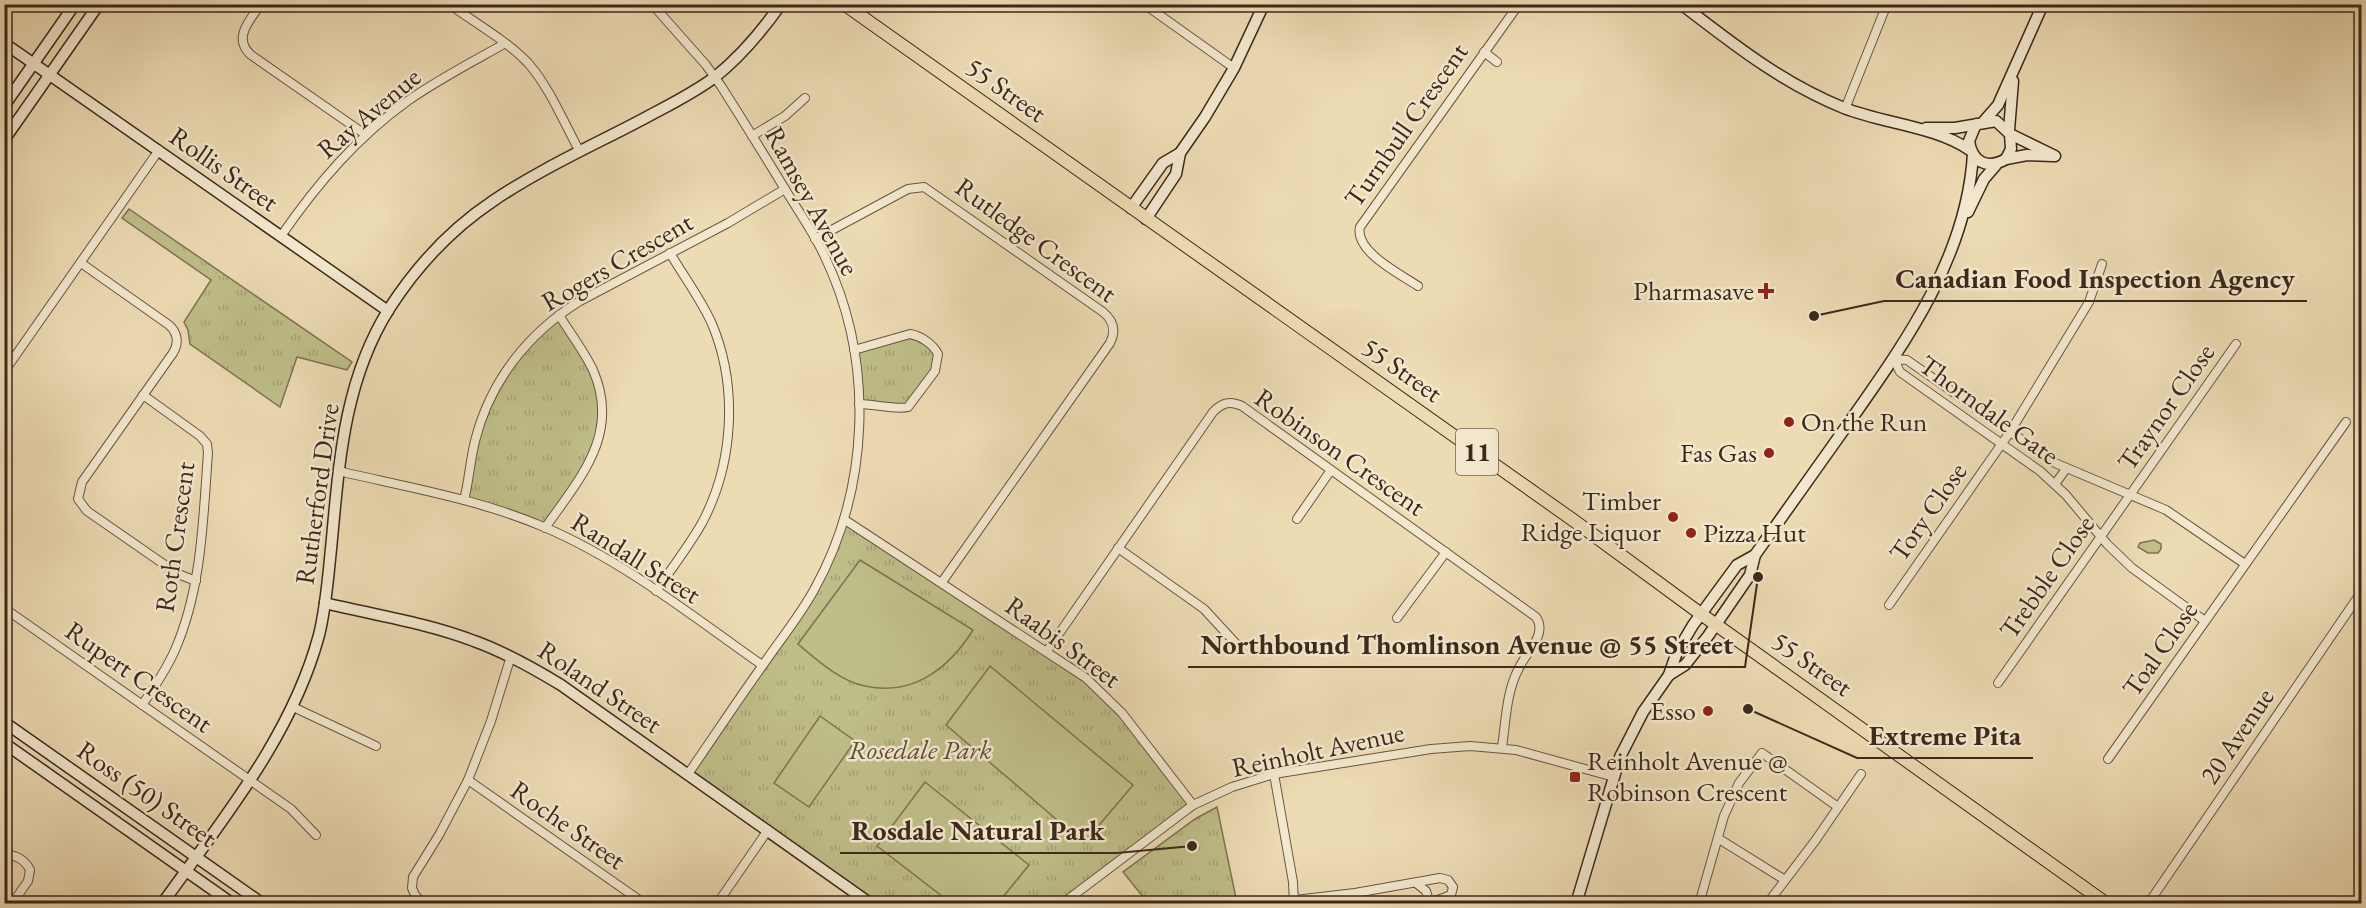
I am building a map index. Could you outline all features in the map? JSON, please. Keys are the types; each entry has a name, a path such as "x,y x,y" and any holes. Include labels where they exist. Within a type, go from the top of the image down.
{"main road":[{"name":"55 Street","path":"844,4 1573,520 1701,615 2107,903"}],"street":[{"path":"4,106 75,4"},
{"path":"4,140 99,4"},
{"path":"261,4 244,29 242,39 244,47 251,55 366,135"},
{"path":"449,4 522,57 536,73 580,152"},
{"name":"Ramsey Avenue","path":"652,4 715,77 815,239 839,291 854,350 859,404 857,454 845,520 814,590 688,774"},
{"name":"Rutherford Drive","path":"162,903 249,780 293,707 310,662 325,603 338,471 347,413 356,381 388,311 424,262 470,218 512,189 687,96 715,77 745,49 781,4"},
{"path":"1144,4 1234,68"},
{"path":"1146,219 1176,174 1180,153 1234,68 1264,4"},
{"name":"Turnbull Crescent","path":"1418,286 1368,251 1359,237 1360,227 1519,4"},
{"path":"1681,4 1744,53 1783,79 1845,109 1954,140 1985,164 2027,155 2059,157 2009,132 1996,121 1955,128 1914,128"},
{"path":"1845,109 1887,4"},
{"path":"1963,222 1972,175 1972,152 1969,141 1980,123 1998,105 2043,4"},
{"name":"Rollis Street","path":"4,43 388,311"},
{"name":"Ray Avenue","path":"281,236 321,181 366,135 423,90 504,44"},
{"path":"1484,52 1497,62"},
{"path":"1669,675 1685,664 1716,625 1750,575 1755,555 1894,359 1943,270 1984,179 2011,149 2009,132 2014,72"},
{"path":"752,136 785,116 805,99"},
{"path":"4,372 159,150"},
{"path":"1131,208 1163,163 1180,153"},
{"name":"Rutledge Crescent","path":"815,239 908,189 924,187 1103,312 1113,326 1114,334 1110,343 942,582"},
{"name":"Rogers Crescent","path":"464,500 476,439 492,395 516,357 534,337 559,315 580,301 728,223 785,189"},
{"path":"656,591 697,531 711,502 726,454 729,420 727,381 718,342 704,308 670,253"},
{"path":"81,263 169,324 176,334 175,349 82,482 78,499 87,511 178,574 196,581"},
{"name":"Tory Close","path":"1889,604 2010,432 2089,302 2102,264"},
{"path":"546,528 589,464 597,447 602,424 602,401 594,374 559,315"},
{"path":"854,350 910,334 918,336 932,346 938,354 935,370 908,407 896,409 880,405 859,404"},
{"name":"Traynor Close","path":"2130,495 2236,344"},
{"name":"Thorndale Gate","path":"2205,621 2140,576 2055,484 1899,372 1894,359 1907,360 2066,469 2179,518 2245,564"},
{"path":"1947,405 1955,393"},
{"name":"Roth Crescent","path":"142,705 175,650 186,621 196,581 207,444 200,435 143,395"},
{"name":"Robinson Crescent","path":"1047,651 1213,412 1223,404 1233,403 1242,406 1531,613 1539,622 1538,636 1520,665 1511,686 1502,747"},
{"name":"Toal Close","path":"2108,759 2346,422"},
{"path":"2055,484 2066,469"},
{"path":"1297,519 1331,470"},
{"name":"Randall Street","path":"338,471 486,506 546,528 603,556 762,665"},
{"name":"Trebble Close","path":"1998,683 2130,495"},
{"name":"Raabis Street","path":"845,520 1086,678 1112,701 1193,805"},
{"path":"1118,548 1204,609 1239,647"},
{"path":"1398,618 1446,552"},
{"path":"1576,903 1620,757 1635,726 1669,675 1677,652 1701,615 1737,565 1755,555"},
{"name":"20 Avenue","path":"2148,903 2361,591"},
{"name":"Roland Street","path":"325,603 445,631 511,656 561,685 870,903"},
{"name":"Rupert Crescent","path":"4,608 291,809 316,835"},
{"path":"424,903 415,896 413,877 439,836 468,780 491,721 511,656"},
{"path":"293,707 376,746"},
{"name":"Ross (50) Street","path":"4,722 263,903"},
{"name":"Ross (50) Street","path":"4,743 233,903"},
{"name":"Reinholt Avenue","path":"1063,903 1193,805 1232,787 1274,774 1440,747 1502,747 1614,777"},
{"path":"1699,903 1724,816 1739,783 1762,753 1838,807"},
{"path":"1274,774 1294,902 1440,878 1450,883 1453,890 1451,895 1430,903 1426,891 1416,883"},
{"path":"1767,903 1861,774"},
{"name":"Roche Street","path":"468,780 645,903"},
{"path":"717,903 768,830"},
{"path":"1719,839 1785,880"},
{"path":"4,856 17,857 30,870 28,881 8,903"},
{"path":"1914,903 1920,901 1932,903"}],"green space":[{"path":"129,209 352,362 347,370 297,357 280,407 190,344 184,322 211,280 122,218"},
{"path":"559,315 591,367 600,392 597,448 545,528 464,500 476,439 506,370"},
{"path":"918,336 939,358 911,405 859,404 854,350"},
{"name":"Rosedale Park","path":"845,520 1100,690 1193,805 1062,903 871,903 688,774 814,590"},
{"path":"2154,540 2161,544 2158,553 2148,553 2138,547 2140,543"},
{"path":"860,560 973,630 953,656 928,676 899,687 865,686 838,675 798,644"},
{"path":"990,666 1133,785 1084,843 946,725"},
{"path":"820,716 855,741 809,807 774,783"},
{"path":"925,782 1029,865 998,903 951,903 877,846"},
{"path":"1217,807 1237,903 1148,903 1123,872 1195,819"}],"place":[{"name":"Pharmasave","path":"1766,291"},
{"name":"Canadian Food Inspection Agency","path":"1814,316"},
{"name":"On the Run","path":"1789,422"},
{"name":"Fas Gas","path":"1769,453"},
{"name":"Timber Ridge Liquor","path":"1673,517"},
{"name":"Pizza Hut","path":"1691,533"},
{"name":"Northbound Thomlinson Avenue @ 55 Street","path":"1758,577"},
{"name":"Extreme Pita","path":"1748,709"},
{"name":"Esso","path":"1708,711"},
{"name":"Reinholt Avenue @ Robinson Crescent","path":"1575,777"},
{"name":"Rosdale Natural Park","path":"1192,846"}]}
